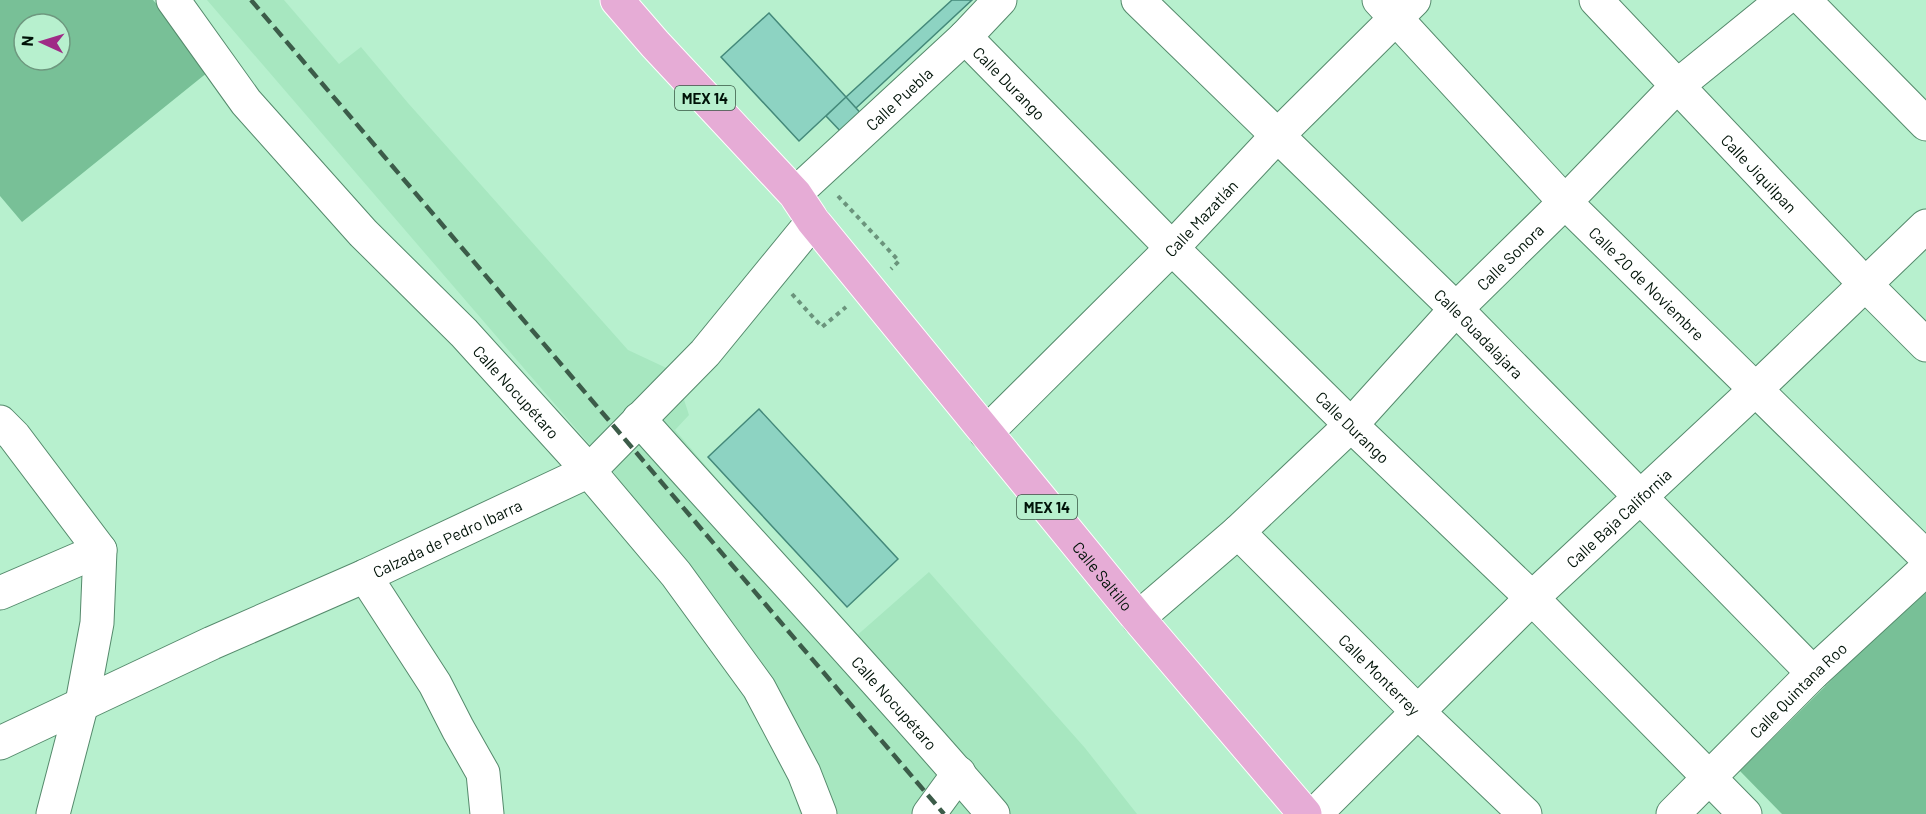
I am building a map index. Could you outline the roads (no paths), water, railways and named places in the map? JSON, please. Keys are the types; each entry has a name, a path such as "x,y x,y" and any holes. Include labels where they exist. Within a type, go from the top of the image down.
{"main road":[{"name":"MEX 14","path":"617,0 795,194"},
{"name":"Calle Saltillo","path":"795,194 813,221 1138,618 1305,814"}],"street":[{"name":"Calle Nocupétaro","path":"173,0 246,102 363,233 464,333 589,471 676,574 759,688 804,773 820,814"},
{"name":"Calle Puebla","path":"795,194 965,38 1000,0"},
{"name":"Calle Guadalajara","path":"1138,0 1456,309 1814,673"},
{"name":"Calle Jiquilpan","path":"1596,0 1865,285 1926,345"},
{"name":"Calle Sonora","path":"1138,618 1238,531 1351,425 1456,309 1565,202 1677,86 1783,0"},
{"path":"1804,0 1926,124"},
{"name":"Calle Mazatlán","path":"986,433 1172,248 1396,6"},
{"name":"Calle 20 de Noviembre","path":"1396,6 1565,202 1926,557"},
{"name":"Calle Durango","path":"965,38 1351,425 1532,598 1745,814"},
{"name":"Calzada de Pedro Ibarra","path":"0,743 212,643 365,576 589,471 705,353 813,221"},
{"name":"Calle Baja California","path":"1315,814 1532,598 1756,389 1926,226"},
{"name":"Calle Nocupétaro","path":"639,419 959,773 993,814"},
{"path":"4,434 100,550 97,623 82,704 53,814"},
{"name":"Calle Monterrey","path":"1238,531 1419,713 1525,814"},
{"path":"0,593 100,550"},
{"name":"Calle Quintana Roo","path":"1673,814 1814,673 1926,569"},
{"path":"365,576 435,684 483,773 487,814"},
{"path":"929,814 959,773"}],"railway":[{"path":"251,0 944,814"}]}
